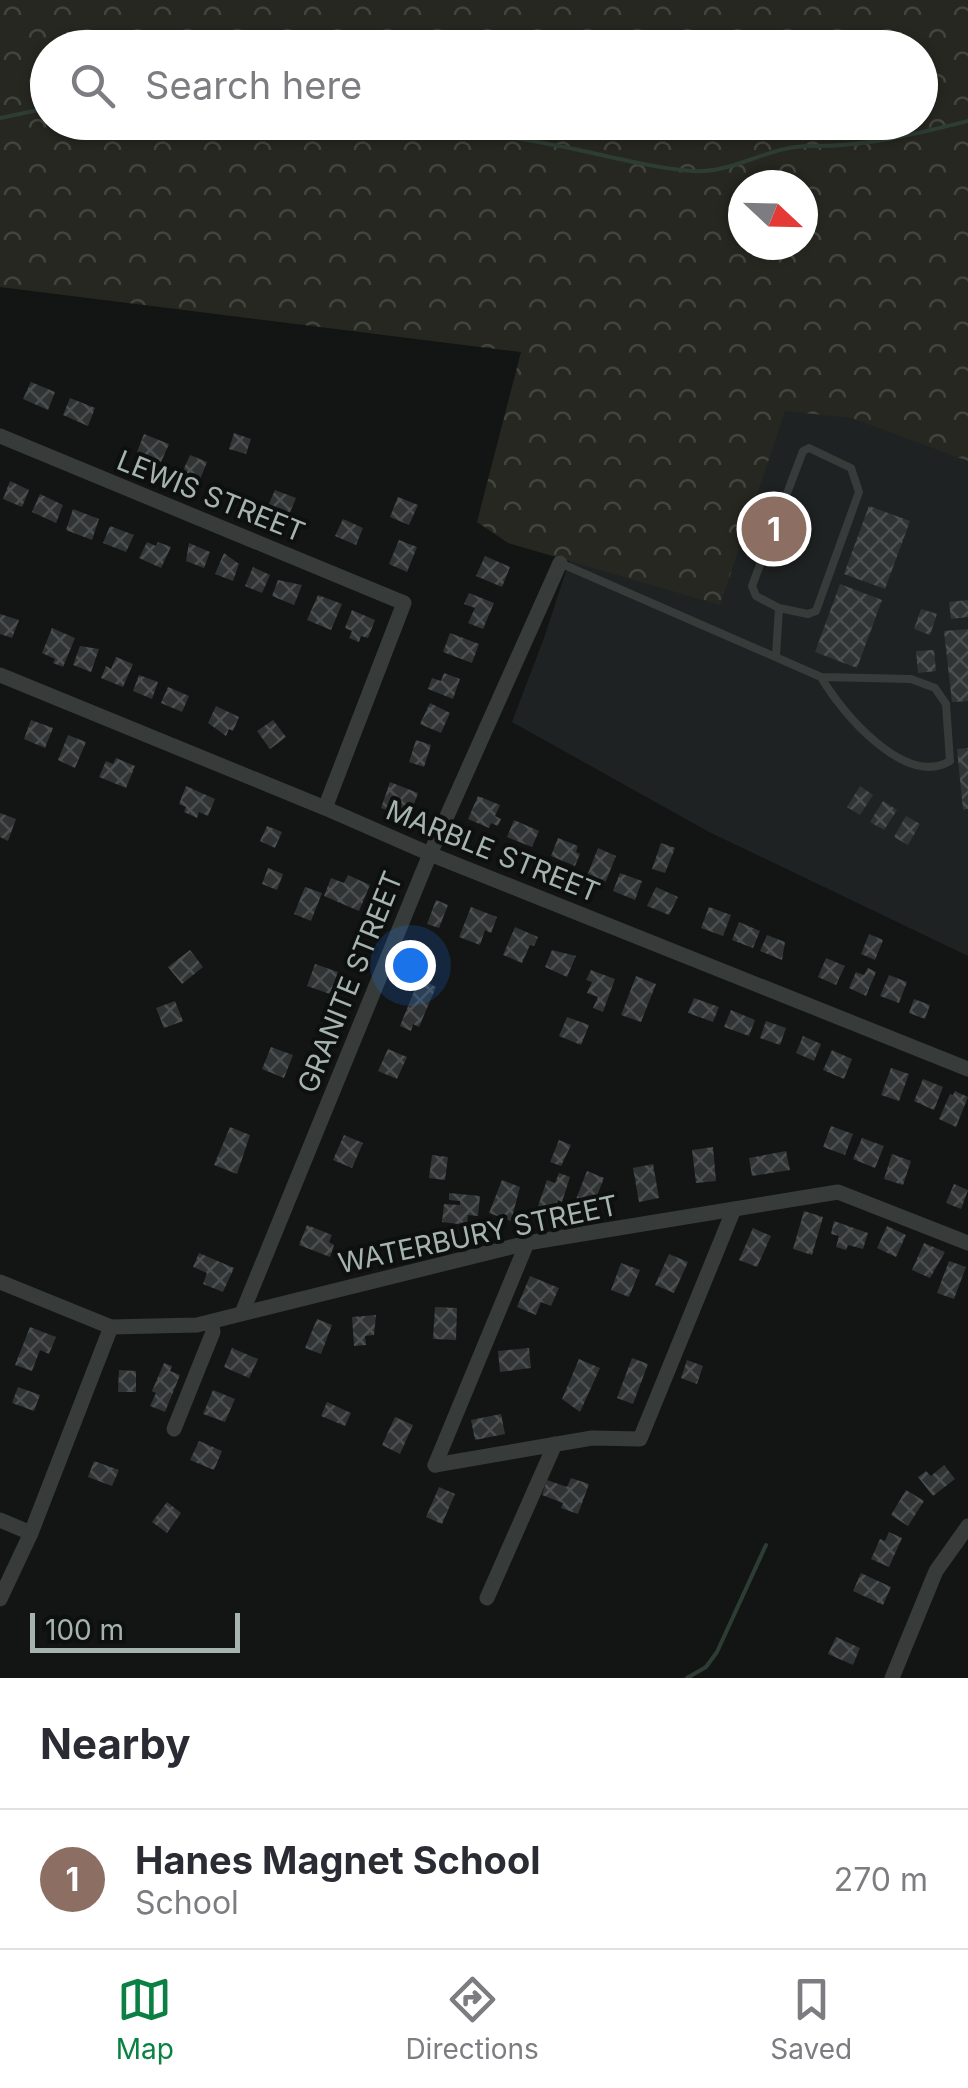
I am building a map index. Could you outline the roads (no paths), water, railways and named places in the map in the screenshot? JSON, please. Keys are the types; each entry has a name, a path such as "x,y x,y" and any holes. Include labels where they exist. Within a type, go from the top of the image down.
{"street":[{"name":"LEWIS STREET","path":"0,436 404,602 325,808"},
{"name":"GRANITE STREET","path":"242,1314 430,854 560,563"},
{"name":"MARBLE STREET","path":"0,674 430,854 968,1068"},
{"name":"WATERBURY STREET","path":"0,1282 111,1327 165,1328 211,1322 527,1243 838,1192 968,1243"},
{"path":"527,1243 436,1465 592,1438 640,1439 734,1209"},
{"path":"174,1429 212,1332 211,1322"},
{"path":"0,1598 31,1533 111,1327"},
{"path":"486,1598 555,1444"},
{"path":"0,1520 31,1533"},
{"path":"892,1678 936,1571 968,1526"}],"lane":[{"path":"809,448 852,468 859,492 816,611 808,614 779,608 756,596 752,586 803,450 809,448"},
{"path":"560,563 821,676 911,679 935,688 946,704 950,762 938,769 924,767 884,748 857,726 821,676"},
{"path":"776,656 779,608"}],"waterway":[{"path":"0,118 30,112"},
{"path":"938,128 968,121"},
{"path":"528,140 692,171 722,168 796,147 882,140"},
{"path":"687,1678 706,1667 717,1652 766,1545"}],"place":[{"name":"Hanes Magnet School","path":"774,529"}]}
